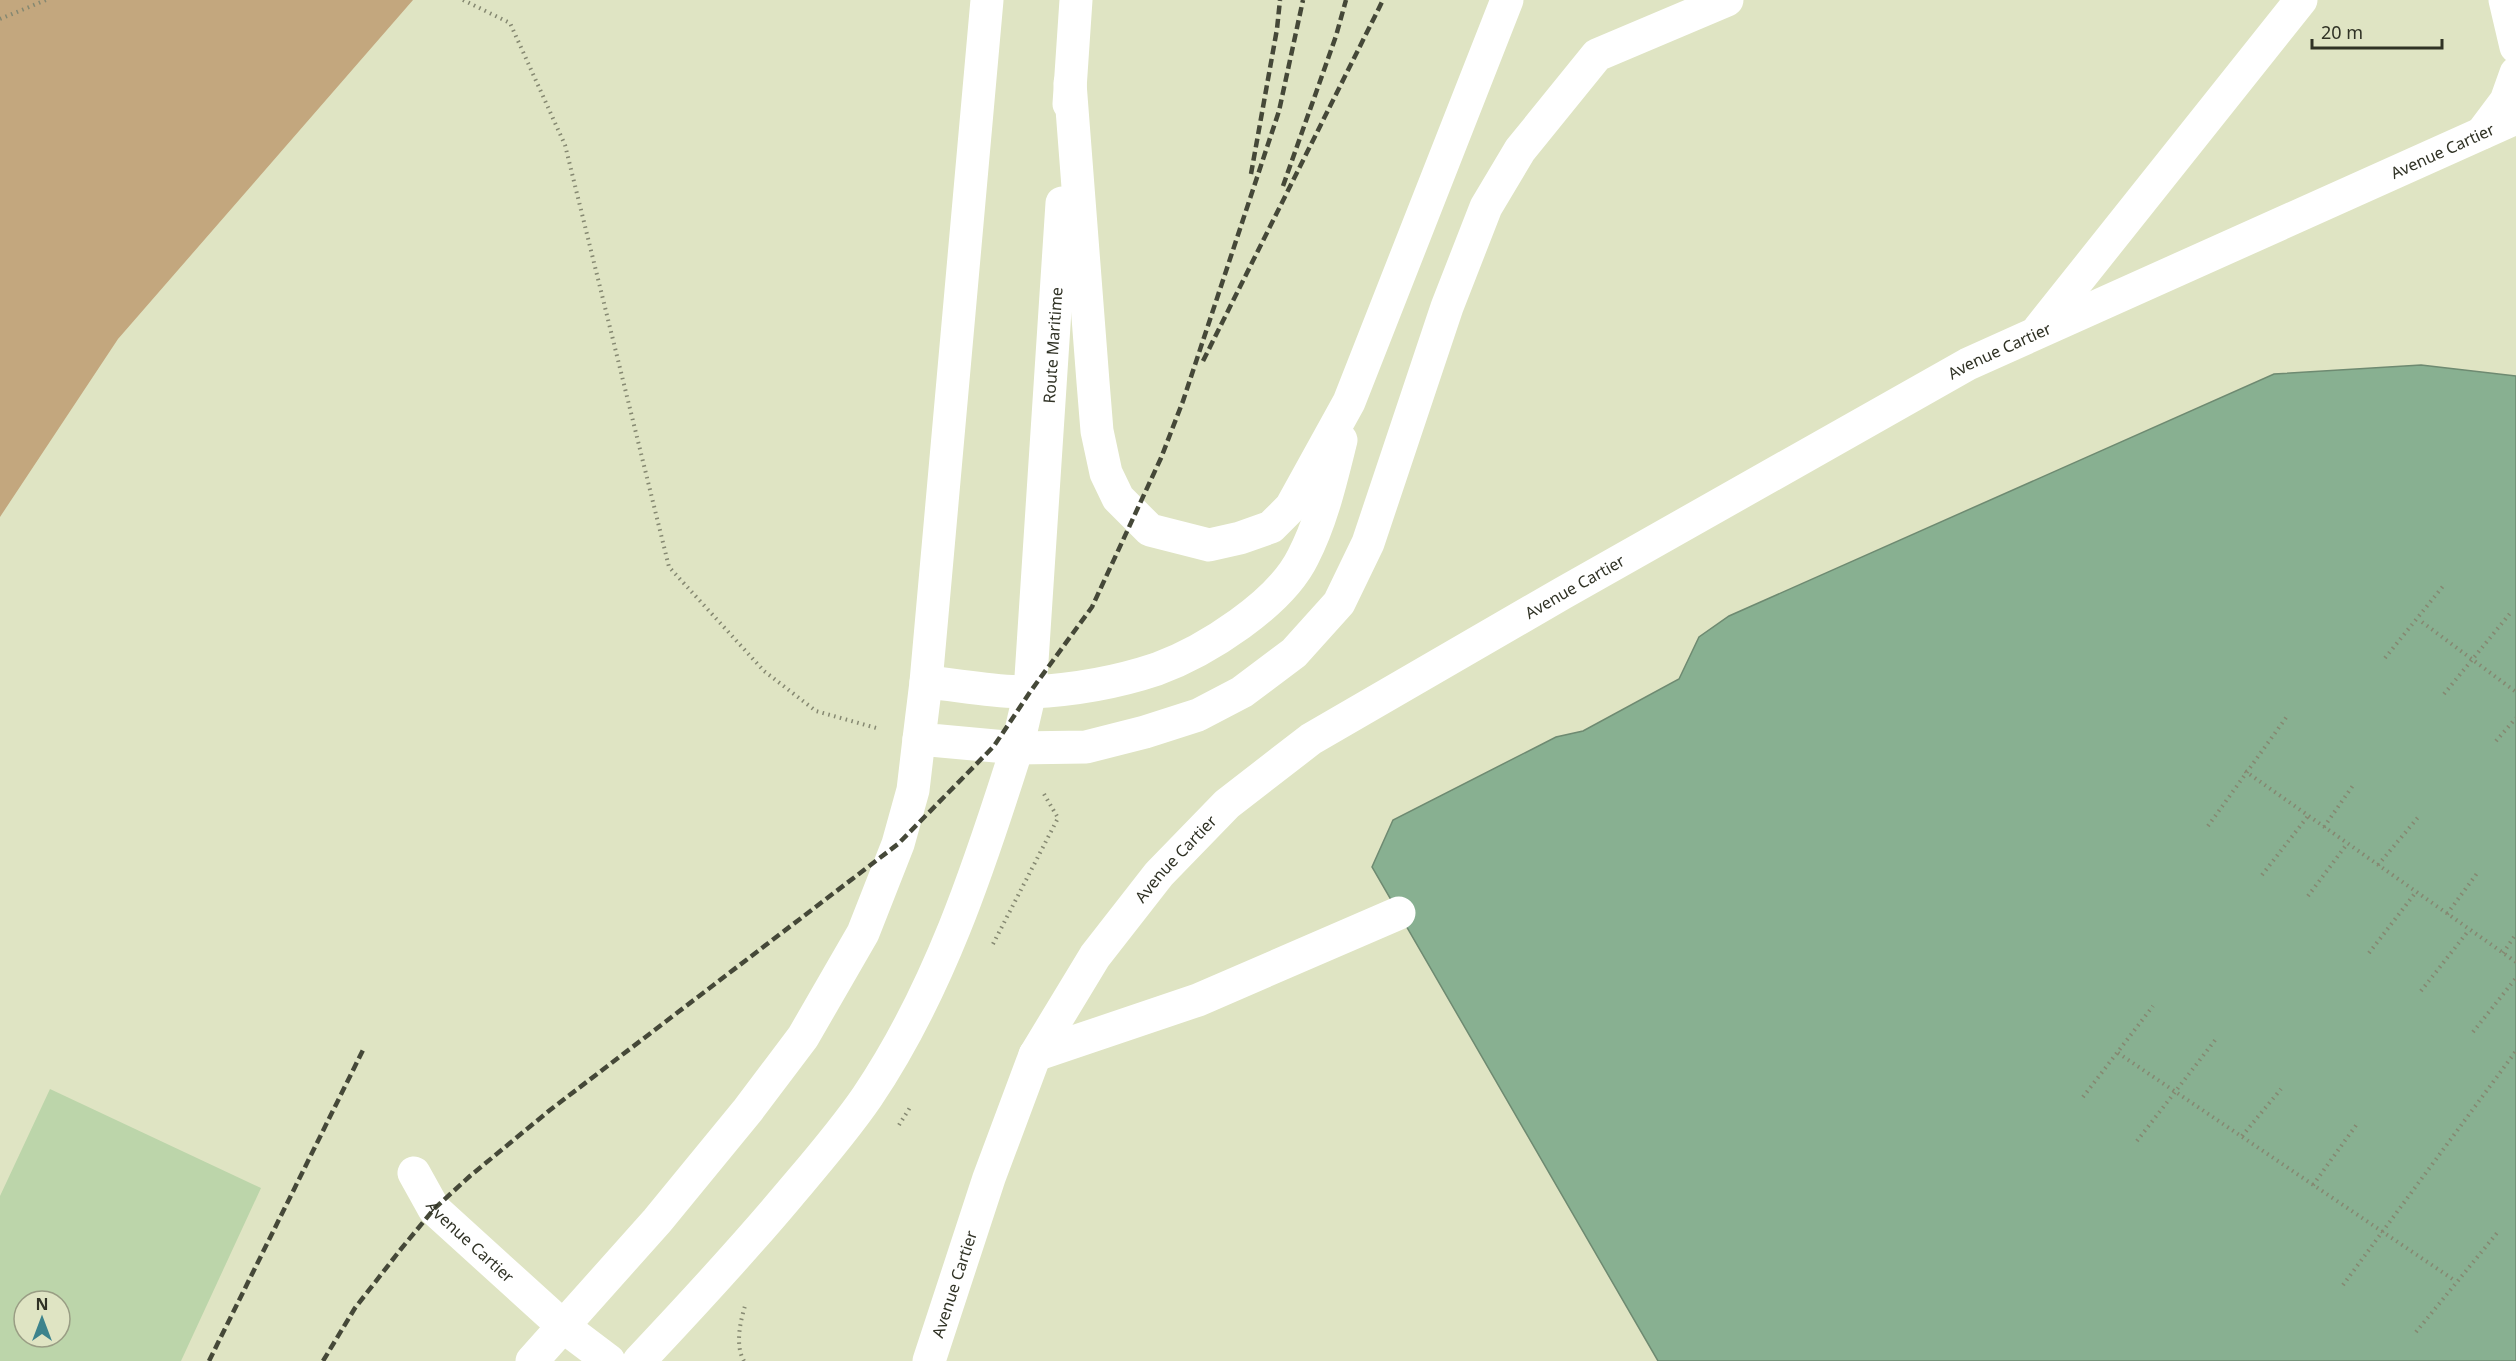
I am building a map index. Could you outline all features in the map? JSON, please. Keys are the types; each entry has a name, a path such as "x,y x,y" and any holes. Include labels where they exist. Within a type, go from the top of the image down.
{"main road":[{"path":"532,1361 657,1221 748,1110 803,1037 863,933 898,844 913,790 926,682 987,0"},
{"name":"Route Maritime","path":"1030,692 1076,0"},
{"path":"1070,84 1097,431 1106,472 1118,498 1150,530 1209,545 1271,527 1291,507 1349,402 1507,0"},
{"path":"919,740 1017,748 1086,747 1198,715 1242,692 1294,653 1340,603 1368,543 1447,307 1486,207 1520,150 1597,55 1727,0"},
{"path":"2035,334 2301,0"},
{"path":"2505,0 2516,47"},
{"path":"2481,134 2505,101 2516,73"},
{"name":"Avenue Cartier","path":"929,1361 988,1178 1035,1055 1095,956 1159,874 1227,804 1311,739 1563,593 1968,364 2516,118"},
{"path":"926,682 1030,692 1092,684 1157,669 1216,640 1271,600 1302,559 1327,498 1349,402"},
{"path":"639,1361 721,1275 819,1159 867,1097 930,983 986,846 1017,748 1030,692"},
{"path":"1035,1055 1198,1000 1399,913"},
{"name":"Avenue Cartier","path":"414,1173 434,1209 564,1327 609,1361"}],"path":[{"path":"0,19 46,0"},
{"path":"463,0 510,23 565,145 669,567 765,671 816,711 919,740"},
{"path":"2385,658 2444,585"},
{"path":"2444,694 2512,611"},
{"path":"2422,622 2516,692"},
{"path":"2208,826 2288,715"},
{"path":"2496,741 2516,718"},
{"path":"2245,771 2516,962"},
{"path":"2324,827 2354,784"},
{"path":"2378,865 2420,815"},
{"path":"2262,875 2308,816"},
{"path":"2308,896 2347,844"},
{"path":"2447,914 2478,872"},
{"path":"2369,953 2416,892"},
{"path":"2421,991 2469,930"},
{"path":"2503,953 2516,934"},
{"path":"2473,1032 2516,978"},
{"path":"2083,1097 2153,1006"},
{"path":"2137,1141 2216,1039"},
{"path":"2343,1286 2516,1051"},
{"path":"2118,1053 2454,1280"},
{"path":"2242,1136 2281,1089"},
{"path":"2313,1185 2357,1124"},
{"path":"2416,1332 2497,1233"}],"shaded area":[{"path":"0,0 413,0 118,339 0,517"},
{"path":"2421,365 2516,376 2516,1361 1658,1361 1372,867 1393,820 1556,737 1583,731 1679,679 1699,637 1729,616 2274,374"}],"building":[{"path":"50,1089 261,1188 181,1361 0,1361 0,1196"}],"railway":[{"path":"1251,174 1277,29 1280,0"},
{"path":"323,1361 355,1308 401,1249 434,1209 470,1176 550,1110 898,844 994,746 1092,607 1161,458 1183,401 1279,111 1303,0"},
{"path":"1283,186 1336,36 1346,0"},
{"path":"1203,361 1383,0"},
{"path":"209,1361 364,1048"}]}
